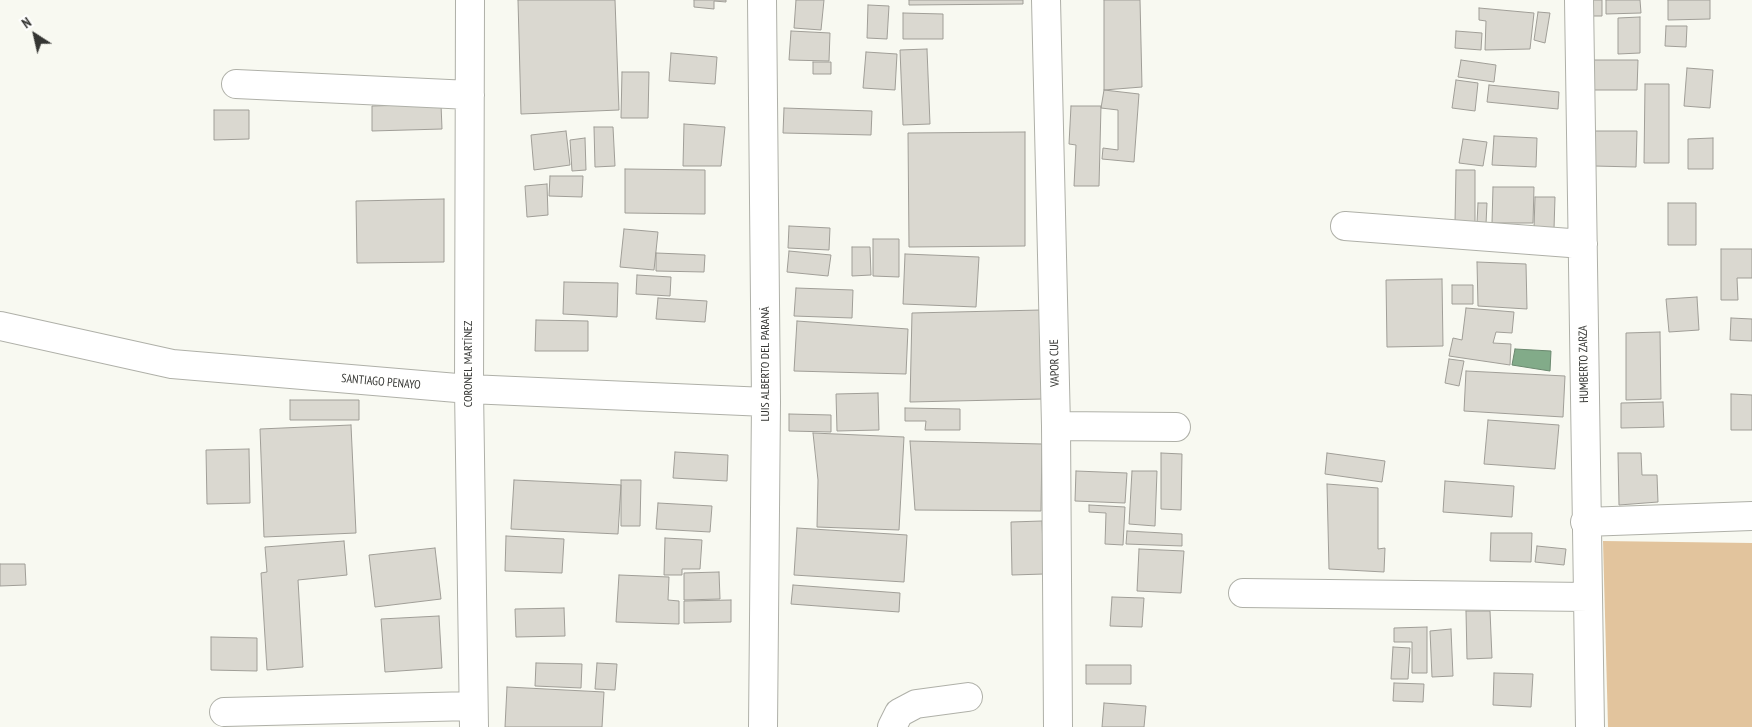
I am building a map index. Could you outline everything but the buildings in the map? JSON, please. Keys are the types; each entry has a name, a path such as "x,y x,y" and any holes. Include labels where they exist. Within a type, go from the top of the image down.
{"street":[{"name":"CORONEL MARTÍNEZ","path":"470,0 469,389 473,717"},
{"name":"LUIS ALBERTO DEL PARANÁ","path":"762,0 766,402 763,727"},
{"name":"VAPOR CUE","path":"1046,0 1056,426 1058,727"},
{"name":"HUMBERTO ZARZA","path":"1579,0 1585,522 1590,727"},
{"path":"236,84 470,95"},
{"path":"1345,226 1582,244"},
{"path":"0,304 0,326"},
{"name":"SANTIAGO PENAYO","path":"0,326 172,364 469,389 766,402"},
{"path":"1056,426 1176,427"},
{"path":"1585,522 1752,516"},
{"path":"1243,593 1588,597"},
{"path":"892,727 899,713 916,704 968,697"},
{"path":"224,712 473,717"}],"shaded area":[{"path":"1515,349 1551,351 1550,371 1512,365"},
{"path":"1603,541 1752,543 1752,727 1608,727"}]}
